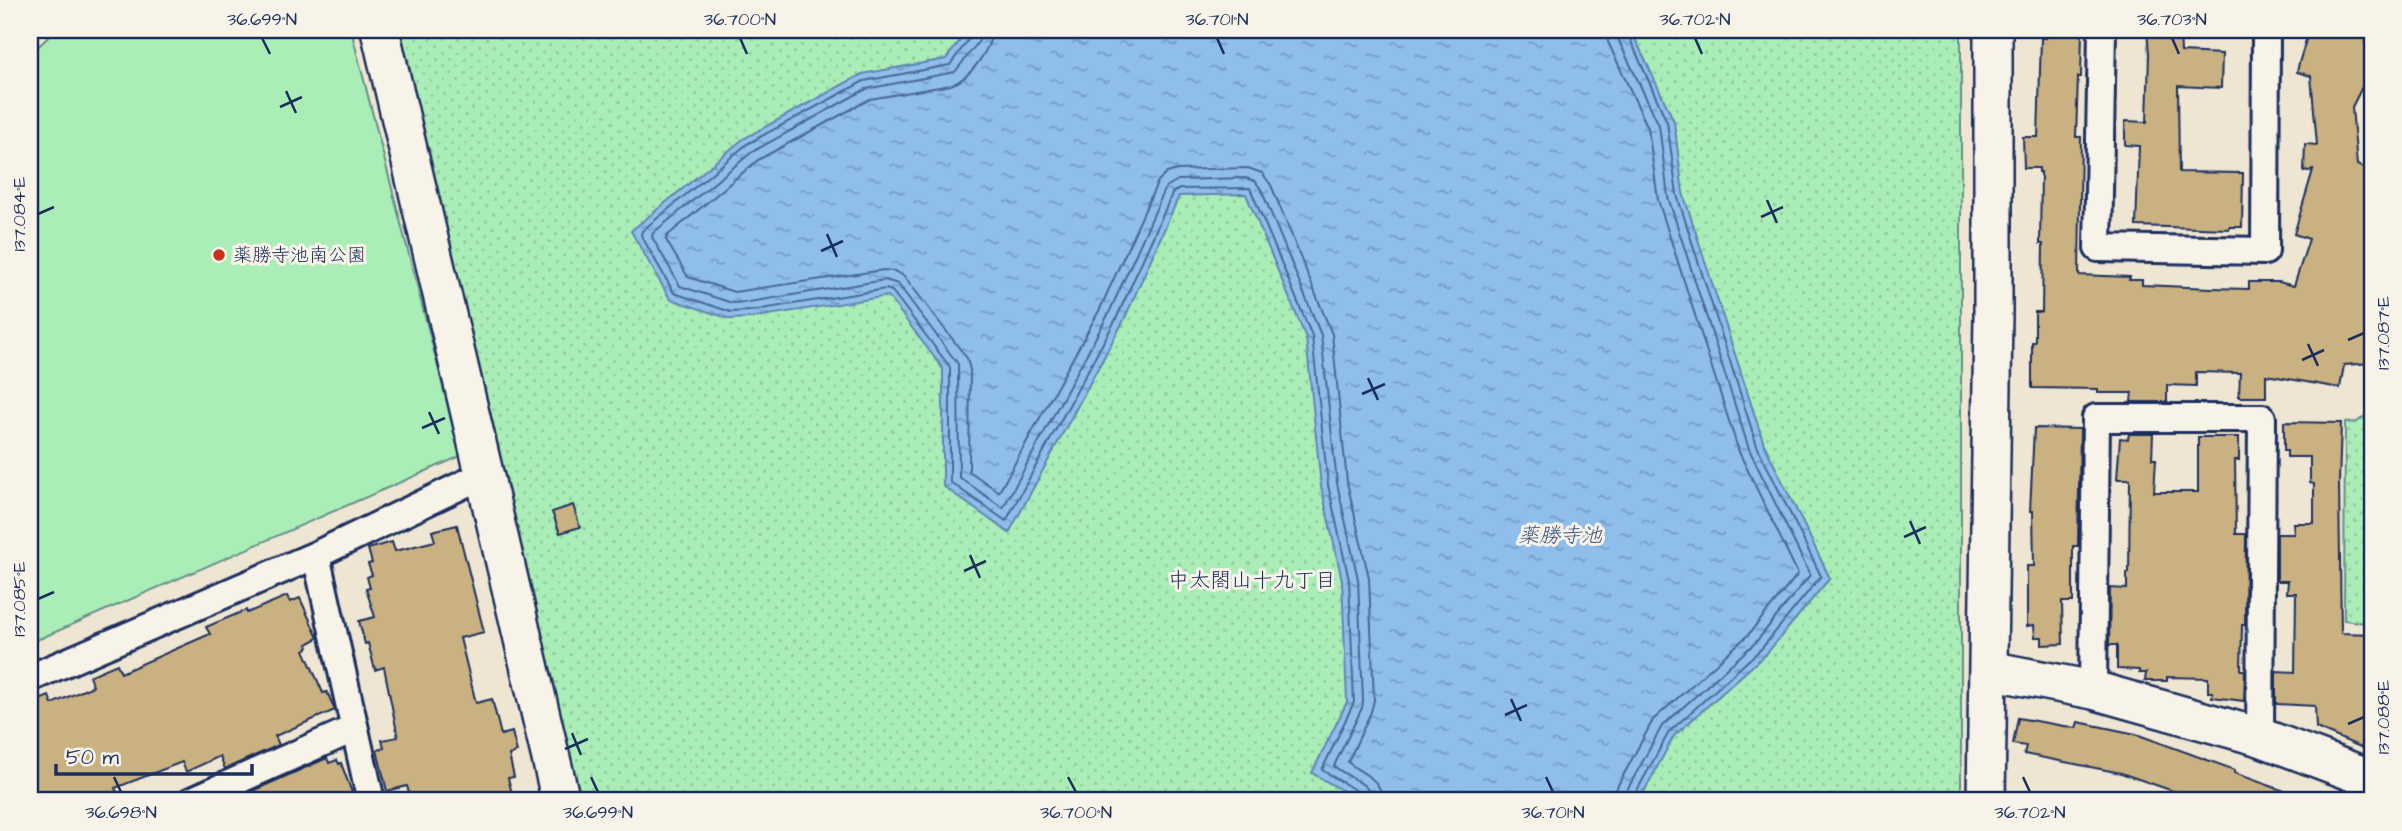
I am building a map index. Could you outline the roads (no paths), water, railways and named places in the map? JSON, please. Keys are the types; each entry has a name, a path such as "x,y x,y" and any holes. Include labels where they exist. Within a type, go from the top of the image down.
{"street":[{"path":"380,30 561,801"},
{"path":"1986,801 1993,314 1993,30"},
{"path":"2102,30 2098,248 2265,251 2266,30"},
{"path":"2093,690 2096,418 2262,418 2260,737"},
{"path":"30,678 316,555 483,475"},
{"path":"316,555 371,801"},
{"path":"1989,670 2093,690 2260,737 2372,779"},
{"path":"191,801 353,729"}],"water":[{"name":"薬勝寺池","path":"968,30 1631,30 1674,121 1683,193 1764,444 1830,578 1767,653 1674,736 1639,801 1361,801 1312,773 1347,702 1342,580 1321,486 1306,338 1246,194 1179,196 1124,320 1009,533 943,486 943,369 888,296 730,319 670,299 631,231 743,139 862,74 946,59"}],"place":[{"name":"薬勝寺池南公園","path":"219,255"}],"district":[{"name":"中太閤山十九丁目","path":"1252,580"}]}
